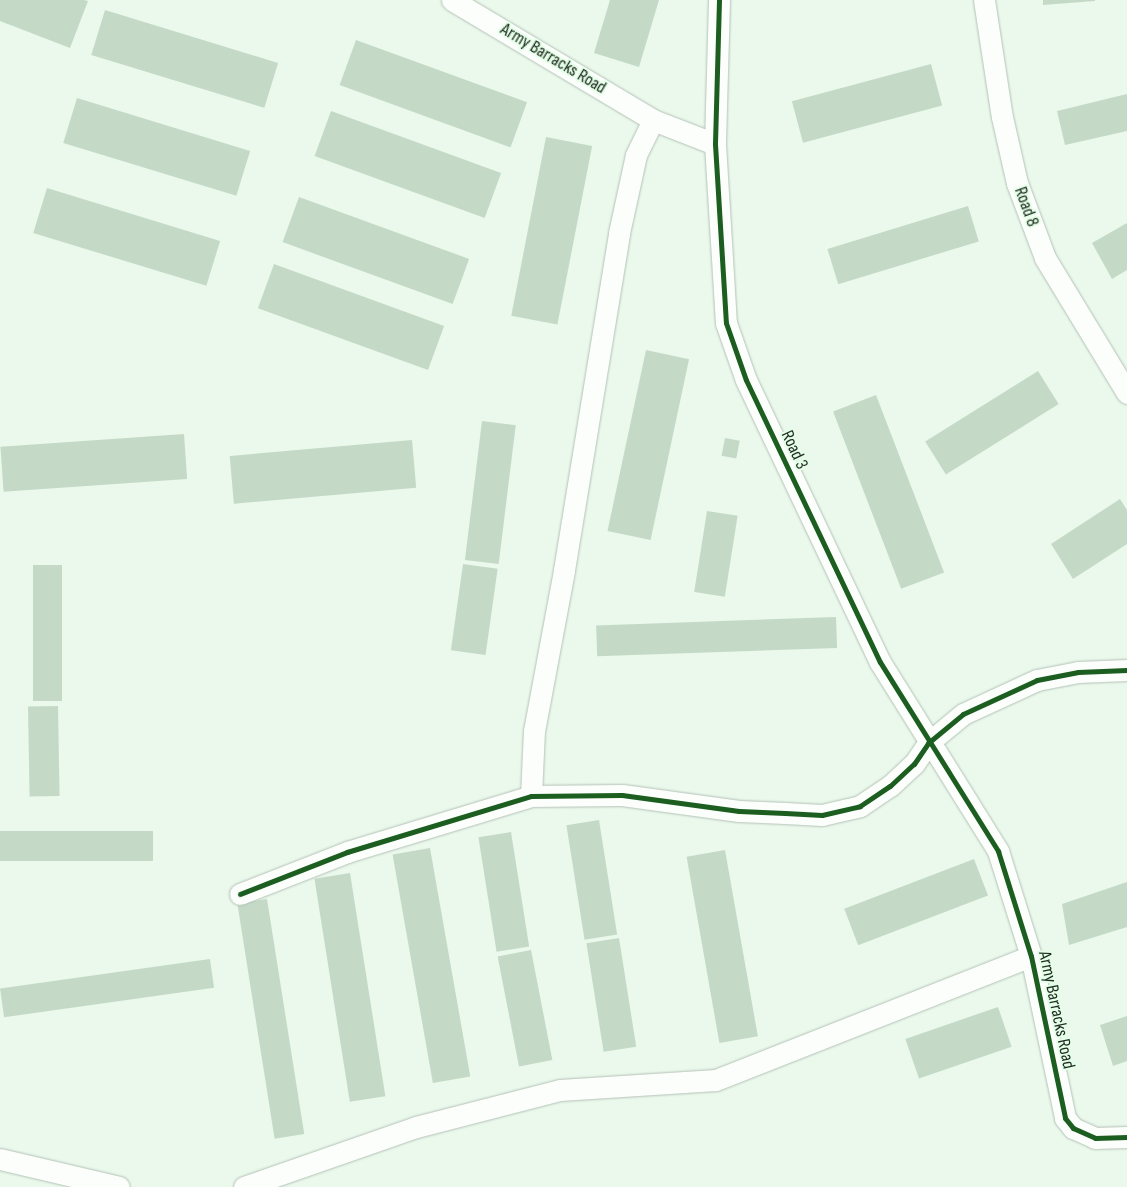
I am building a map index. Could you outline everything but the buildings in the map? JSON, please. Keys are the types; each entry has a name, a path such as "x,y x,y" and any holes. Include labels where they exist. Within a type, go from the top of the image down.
{"street":[{"name":"Army Barracks Road","path":"452,0 653,120 715,144"},
{"path":"715,144 719,0"},
{"name":"Road 8","path":"984,0 1002,117 1017,183 1045,258 1127,393"},
{"path":"531,796 534,732 618,233 636,155 653,120"},
{"name":"Road 3","path":"715,144 726,323 763,416 880,662 928,743"},
{"path":"240,894 348,852 531,796 622,795 739,811 822,814 860,806 883,791 914,764 928,743 963,714 1037,680 1078,672 1127,670"},
{"name":"Army Barracks Road","path":"928,743 967,797 998,851 1032,956 1065,1118 1073,1128 1095,1138 1127,1136"},
{"path":"244,1187 416,1128 560,1090 716,1080 1032,956"},
{"path":"1,1160 119,1187"}],"cycle path":[{"path":"719,0 715,144 726,323 746,380 880,662 998,851 1031,956 1065,1118 1073,1128 1095,1138 1127,1137"},
{"path":"240,894 347,852 531,796 622,795 739,811 822,815 860,806 890,786 914,764 928,743 963,714 1037,680 1078,672 1127,670"}]}
